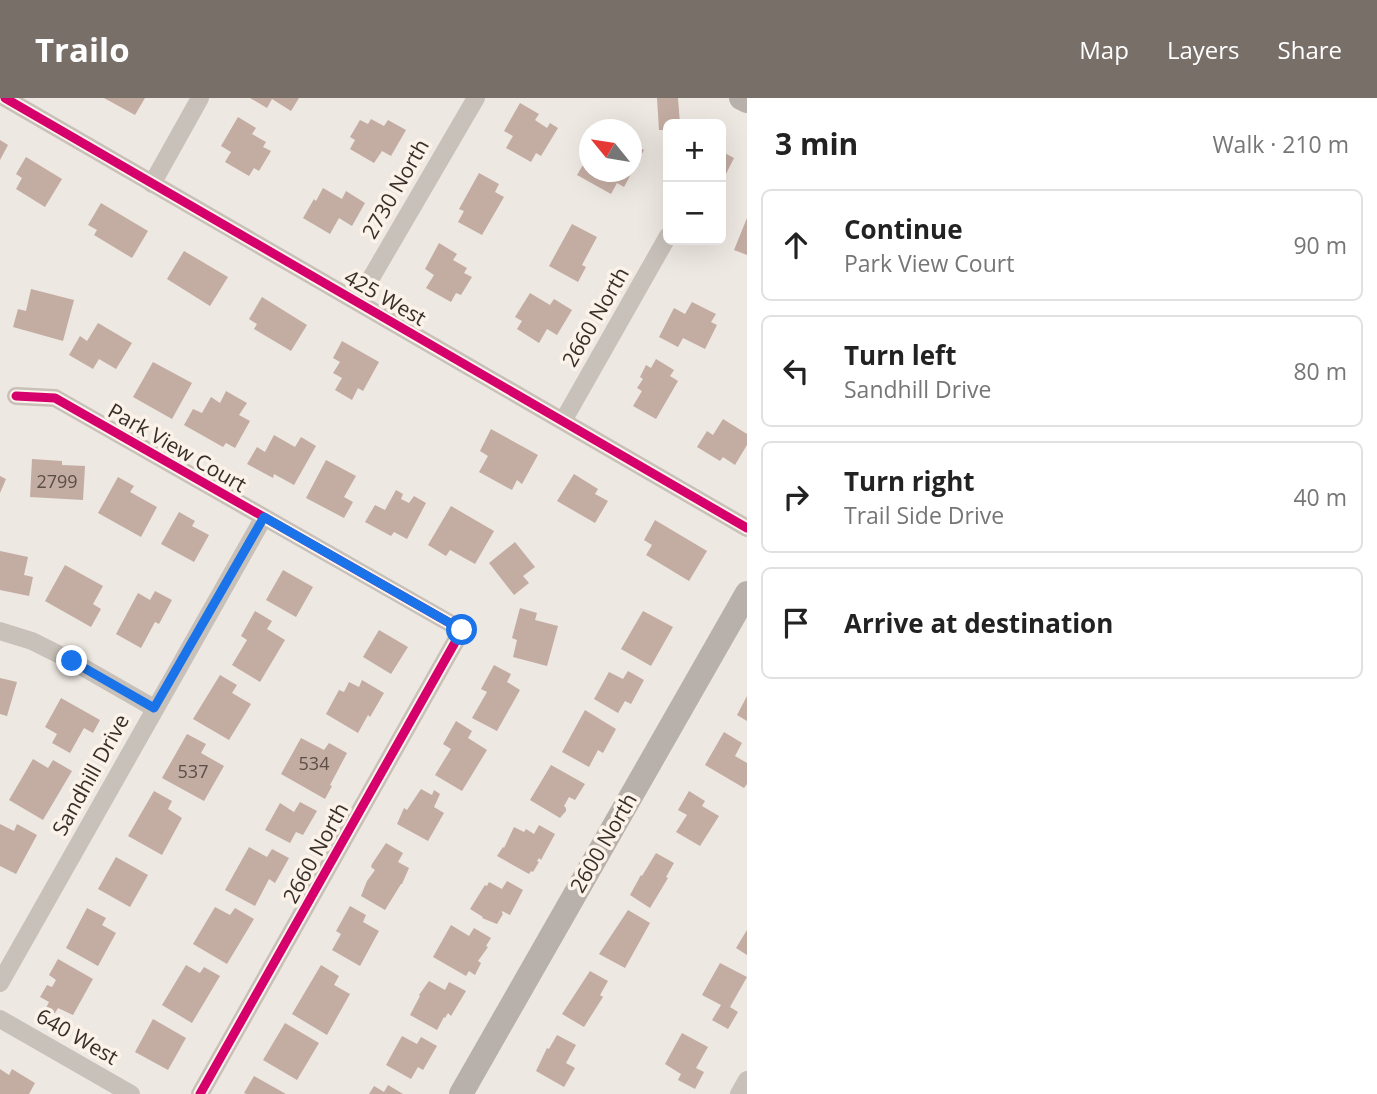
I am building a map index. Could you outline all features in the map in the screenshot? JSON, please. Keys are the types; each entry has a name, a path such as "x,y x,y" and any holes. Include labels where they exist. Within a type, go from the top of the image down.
{"street":[{"name":"425 West","path":"5,98 747,528"},
{"path":"152,184 200,98"},
{"name":"2730 North","path":"357,302 476,98"},
{"path":"741,98 747,101"},
{"name":"2660 North","path":"563,421 663,245"},
{"name":"Park View Court","path":"16,396 55,398 462,630"},
{"name":"Sandhill Drive","path":"0,983 264,517"},
{"name":"2600 North","path":"461,1094 747,593"},
{"name":"2660 North","path":"200,1094 462,630"},
{"path":"0,631 32,641 72,661 154,708"},
{"name":"640 West","path":"0,1018 131,1094"},
{"path":"739,1094 747,1080"}],"building":[{"path":"104,98 145,98 135,115"},
{"path":"250,98 299,98 291,111 272,99 267,108"},
{"path":"657,98 678,98 680,119 663,119 663,130 659,130"},
{"path":"520,103 539,114 535,120 547,128 550,123 558,128 541,156 536,153 531,162 506,148 513,136 504,131"},
{"path":"238,117 256,128 252,134 266,142 263,147 271,151 259,171 254,168 249,176 225,162 231,152 221,146"},
{"path":"371,119 384,126 388,120 406,130 391,156 382,151 374,163 350,149 355,140 350,137 360,120 368,124"},
{"path":"0,140 8,145 0,160"},
{"path":"726,154 734,158 726,174"},
{"path":"26,157 62,179 45,207 16,189 22,178 16,174"},
{"path":"479,173 499,184 495,192 504,197 482,235 458,222 464,211 459,209"},
{"path":"590,182 627,182 624,187 617,183 611,194"},
{"path":"323,188 342,199 346,191 365,203 352,226 339,218 330,234 303,218"},
{"path":"101,203 148,231 132,258 94,235 97,230 88,225"},
{"path":"747,218 747,255 734,250"},
{"path":"572,224 597,237 582,265 586,267 578,282 549,266"},
{"path":"439,243 457,254 453,260 467,268 464,273 472,277 461,295 456,293 451,302 426,288 434,275 425,269"},
{"path":"184,251 228,277 210,306 167,279"},
{"path":"31,289 74,300 63,341 13,327 18,309 26,311"},
{"path":"530,293 550,305 554,299 572,310 557,335 547,329 539,343 517,329 522,321 515,317"},
{"path":"262,297 307,325 291,351 254,329 257,324 249,319"},
{"path":"692,302 716,314 711,322 717,325 705,349 683,338 678,347 659,337 674,308 685,314"},
{"path":"98,323 132,343 116,369 99,359 93,369 69,355 80,336 87,341"},
{"path":"342,341 379,362 363,391 358,388 352,400 335,390 342,378 333,373 340,362 333,358"},
{"path":"656,359 674,370 670,376 678,381 656,419 633,406 642,391 637,388 643,379 640,377 646,365 651,368"},
{"path":"153,362 192,383 172,419 133,397"},
{"path":"226,391 247,403 239,415 250,421 235,448 226,443 223,447 184,425 193,409 202,413 211,397 220,403"},
{"path":"723,419 747,434 747,445 735,465 723,457 720,461 697,447 707,431 713,435"},
{"path":"491,429 538,455 522,484 517,480 512,490 479,472 488,456 480,451"},
{"path":"274,435 295,447 301,437 316,446 294,485 274,474 273,478 247,464 257,447 265,452"},
{"path":"32,459 85,466 83,500 30,497"},
{"path":"326,460 356,476 344,497 353,502 344,518 306,498"},
{"path":"574,474 598,489 595,494 608,501 595,523 557,501"},
{"path":"0,476 6,479 0,493"},
{"path":"118,477 134,486 130,492 157,507 141,537 98,513"},
{"path":"396,490 403,494 401,499 409,503 414,496 426,503 407,539 394,532 391,536 365,522 375,505 385,510"},
{"path":"451,506 494,531 475,564 450,550 446,556 428,545"},
{"path":"179,512 195,521 192,526 209,535 194,562 161,544"},
{"path":"655,520 707,551 689,581 646,555 652,545 644,540"},
{"path":"515,542 535,567 523,576 529,583 514,595 489,563"},
{"path":"0,551 28,557 24,575 33,577 29,596 0,590"},
{"path":"65,565 103,586 93,604 101,609 91,627 45,601"},
{"path":"283,570 313,587 296,617 266,600"},
{"path":"155,591 172,600 159,624 155,622 141,648 116,634 138,593 150,600"},
{"path":"520,608 537,613 535,620 558,626 547,666 513,657 517,640 512,638"},
{"path":"255,611 272,621 267,629 285,640 260,682 232,665 247,640 241,636"},
{"path":"643,611 673,627 651,666 621,649"},
{"path":"379,630 408,647 391,674 363,657"},
{"path":"494,665 511,674 507,682 520,690 497,731 472,718 487,692 481,689"},
{"path":"628,671 644,680 631,704 625,701 618,713 594,699 609,672 623,679"},
{"path":"220,675 237,685 232,693 251,704 229,740 193,719"},
{"path":"0,678 17,682 7,716 0,714"},
{"path":"362,680 384,693 358,733 326,714 339,690 344,692 349,682 359,687"},
{"path":"747,696 747,721 737,715"},
{"path":"61,698 100,720 93,733 84,728 70,753 52,743 57,734 45,727"},
{"path":"585,710 616,729 603,753 598,750 589,767 562,752"},
{"path":"456,721 472,731 468,738 487,750 462,791 435,775 451,749 443,744"},
{"path":"724,732 742,743 735,756 747,763 747,784 744,788 705,765"},
{"path":"187,734 206,744 201,753 224,766 204,801 162,778"},
{"path":"301,738 324,750 329,743 347,753 325,799 281,774"},
{"path":"33,759 48,768 53,760 72,771 43,820 9,800"},
{"path":"551,765 585,784 575,800 569,797 564,806 566,811 560,818 530,800"},
{"path":"421,789 432,795 434,790 440,794 434,807 444,813 428,841 397,824 404,808 407,810"},
{"path":"154,791 172,801 168,809 182,818 162,855 128,836"},
{"path":"689,791 705,801 702,806 719,816 700,846 676,832 687,815 678,810"},
{"path":"300,802 317,811 303,835 296,832 290,843 265,830 280,803 294,812"},
{"path":"0,824 14,831 17,824 37,835 16,874 0,866"},
{"path":"539,825 555,834 533,872 529,874 497,856 514,827 534,834"},
{"path":"386,843 403,853 398,862 409,868 385,910 361,896 375,870 371,867 372,864"},
{"path":"249,847 267,857 272,849 289,858 275,883 269,879 255,906 225,890"},
{"path":"656,853 674,863 650,908 630,895"},
{"path":"116,857 148,875 130,907 98,889"},
{"path":"507,881 523,890 510,915 502,911 497,924 470,909 485,885 489,882 502,889"},
{"path":"350,906 366,915 363,922 379,931 360,966 332,950 341,934 336,931"},
{"path":"215,907 230,915 235,908 254,919 227,964 193,944"},
{"path":"87,908 106,918 102,925 116,933 98,966 66,948"},
{"path":"628,910 650,923 625,968 599,954"},
{"path":"451,925 469,936 474,928 491,938 478,961 481,963 475,975 469,971 466,976 433,957"},
{"path":"747,930 747,955 736,948"},
{"path":"58,959 93,979 73,1015 58,1008 55,1013 46,1008 49,1002 40,997 47,985 52,987 56,980 49,975"},
{"path":"720,963 747,977 730,1007 738,1012 728,1029 712,1020 721,1005 702,995"},
{"path":"186,965 200,973 204,967 220,976 192,1023 162,1005"},
{"path":"321,965 339,976 334,985 350,994 327,1035 292,1014"},
{"path":"590,971 608,981 600,995 603,997 584,1027 562,1014"},
{"path":"429,981 445,990 449,982 466,991 451,1016 448,1013 444,1017 437,1030 410,1015"},
{"path":"153,1019 186,1038 168,1070 135,1052"},
{"path":"285,1023 319,1043 297,1080 263,1060"},
{"path":"682,1033 708,1047 696,1068 704,1072 695,1089 678,1080 681,1074 665,1064"},
{"path":"557,1035 576,1045 566,1063 575,1068 564,1087 536,1071"},
{"path":"402,1036 417,1044 421,1037 437,1046 423,1070 418,1067 411,1079 386,1065"},
{"path":"0,1069 9,1075 12,1069 35,1083 29,1094 0,1094"},
{"path":"254,1076 286,1094 244,1093"},
{"path":"388,1085 403,1094 369,1094 374,1086 384,1092"}],"cycle path":[{"path":"5,98 747,528"},
{"path":"16,396 55,398 462,630 200,1094"}],"route":[{"path":"72,661 154,708 264,517 462,630"}]}
